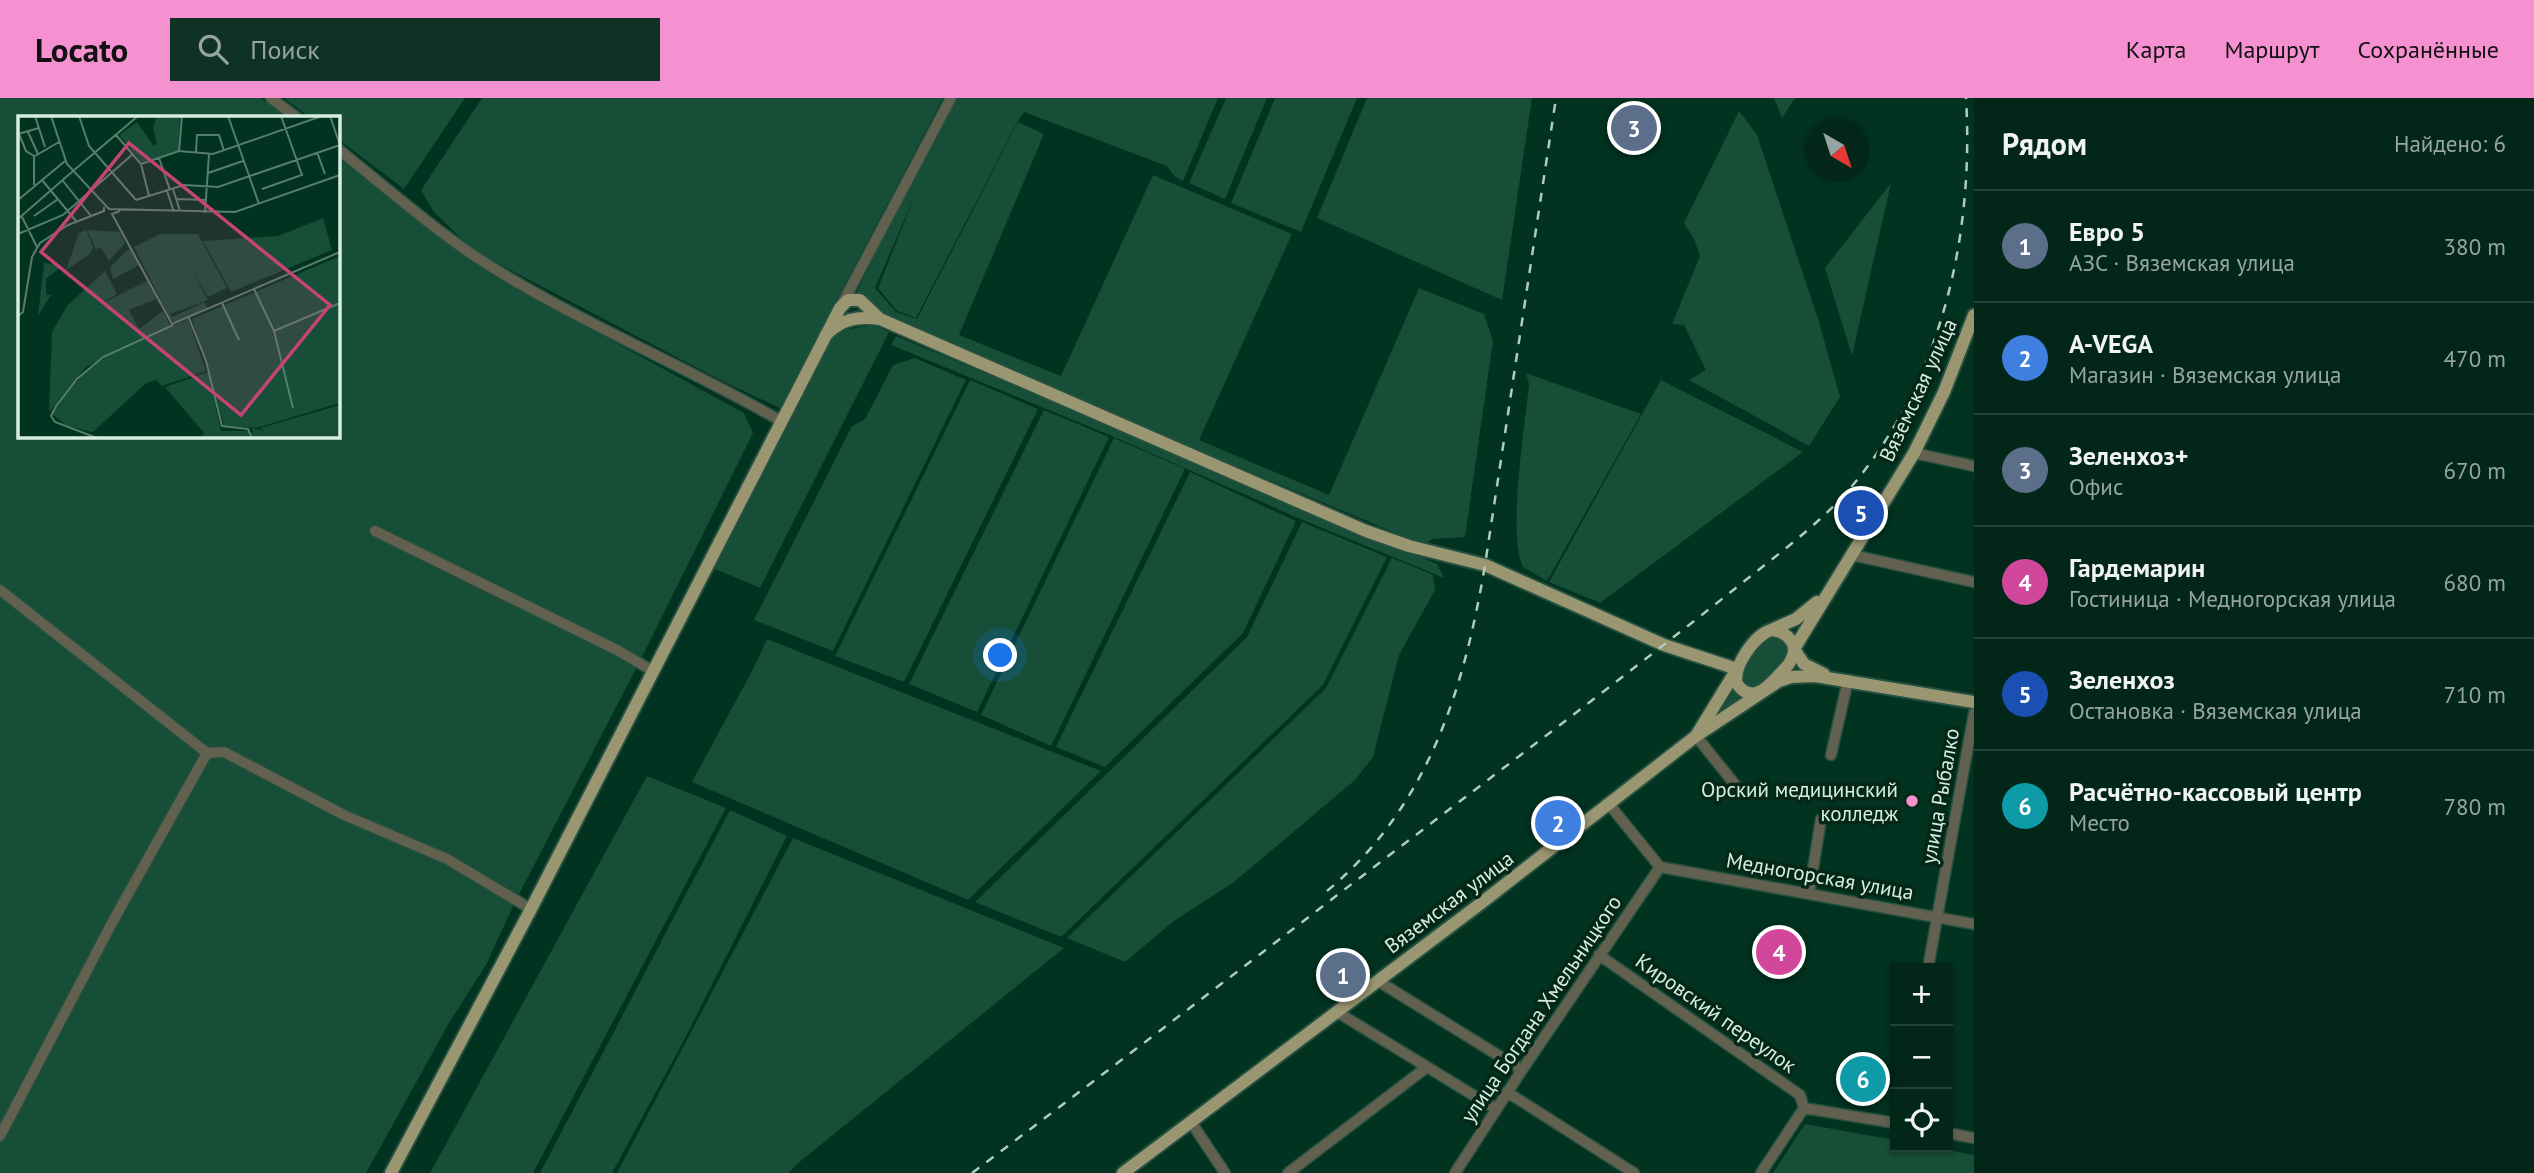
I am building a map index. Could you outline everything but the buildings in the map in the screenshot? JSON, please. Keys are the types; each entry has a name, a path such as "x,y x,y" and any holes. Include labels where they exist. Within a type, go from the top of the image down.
{"main road":[{"path":"391,1173 531,909 780,421 840,308 848,300 860,300 880,319 1366,531 1409,546 1486,565 1664,645 1737,669"},
{"name":"Вяземская улица","path":"1830,589 1914,453 1944,391 1974,315"},
{"path":"825,336 835,325 848,319 880,319"},
{"path":"1764,691 1790,663 1794,649 1830,589"},
{"path":"1696,736 1757,638 1802,614 1830,589"},
{"path":"1769,631 1777,630 1786,634 1801,661 1812,670 1848,680 1974,702"},
{"path":"1737,669 1736,680 1743,691 1754,694 1791,677 1848,680"},
{"name":"Вяземская улица","path":"1123,1173 1696,736 1764,691"}],"street":[{"path":"271,98 295,116"},
{"path":"840,308 951,98"},
{"path":"340,151 430,224 503,274 725,389 780,421"},
{"path":"1914,453 1974,466"},
{"path":"375,531 617,650 653,671"},
{"path":"1852,555 1974,582"},
{"path":"0,590 208,753 224,752 344,815 447,859 531,909"},
{"path":"1831,755 1848,680"},
{"name":"улица Рыбалко","path":"1929,963 1974,713"},
{"path":"1696,736 1737,788"},
{"path":"0,1136 113,921 208,753"},
{"path":"1608,803 1660,867"},
{"path":"1809,894 1821,819"},
{"name":"Медногорская улица","path":"1660,867 1974,924"},
{"name":"улица Богдана Хмельницкого","path":"1455,1173 1507,1091 1660,867"},
{"name":"Кировский переулок","path":"1599,955 1800,1095 1804,1108"},
{"path":"1378,981 1522,1070"},
{"path":"1337,1012 1496,1109"},
{"path":"1288,1173 1427,1067"},
{"path":"1507,1091 1634,1173"},
{"path":"1761,1173 1804,1108 1890,1122"},
{"path":"1191,1122 1225,1173"},
{"path":"1953,1134 1974,1138"}],"green space":[{"path":"0,98 261,98 285,116 18,116 18,438 340,438 340,159 492,275 744,413 753,433 640,661 515,902 486,965 449,1023 366,1173 0,1173"},
{"path":"284,98 465,98 404,189 340,141 340,116 308,116"},
{"path":"482,98 943,98 780,408 720,380 474,251 433,211 421,190"},
{"path":"955,98 1218,98 1183,181 1175,177 1167,166 1024,112 1018,121 916,318 897,311 878,288 916,193 875,288 896,312 917,319 1018,122 1044,134 959,335 1061,376 1153,175 1292,234 1199,440 1329,495 1419,288 1484,314 1493,341 1465,537 1432,539 1424,545 880,316 857,291 908,187 912,189 909,186"},
{"path":"1226,98 1267,98 1225,199 1189,183"},
{"path":"1275,98 1357,98 1301,232 1231,203"},
{"path":"1367,98 1532,98 1502,300 1317,218"},
{"path":"1774,98 1795,98 1782,118"},
{"path":"1739,111 1757,135 1819,322 1840,397 1809,446 1689,380 1706,370 1684,325 1672,324 1700,256 1684,223"},
{"path":"1891,183 1852,356 1825,268"},
{"path":"874,325 889,332 760,588 713,568 832,332"},
{"path":"896,336 1437,564 1444,578 891,345"},
{"path":"915,358 966,380 833,651 754,620 852,426 865,419 893,365"},
{"path":"1526,373 1641,414 1547,581 1523,567 1518,552 1517,506 1529,384"},
{"path":"970,380 1038,409 904,682 835,656"},
{"path":"1661,380 1803,452 1600,603 1549,582"},
{"path":"1044,410 1109,437 977,712 909,684"},
{"path":"1114,438 1185,469 1051,746 981,715"},
{"path":"1190,472 1296,521 1243,633 1105,767 1056,747"},
{"path":"1302,522 1387,557 1323,685 1061,937 975,902 1247,637"},
{"path":"1392,558 1433,575 1435,590 1399,655 1373,757 1355,780 1234,882 1174,921 1125,962 1067,938 1326,688"},
{"path":"1769,636 1782,638 1787,643 1788,651 1769,678 1753,690 1742,683 1741,672 1761,642"},
{"path":"767,639 1101,771 968,900 692,782"},
{"path":"1734,688 1746,697 1723,712 1720,709"},
{"path":"647,776 726,808 533,1173 430,1173"},
{"path":"730,810 787,836 683,1042 612,1173 540,1173"},
{"path":"793,838 1064,948 788,1173 617,1173"},
{"path":"1805,1124 1890,1139 1890,1152 1953,1151 1974,1155 1974,1173 1773,1173"}],"railway":[{"path":"1327,891 1362,858 1391,822 1416,784 1436,743 1466,657 1485,565 1556,98"},
{"path":"972,1173 1651,654 1788,547 1845,495 1887,439 1911,395 1947,300 1958,250 1964,200 1966,98"}],"place":[{"name":"Зеленхоз+","path":"1634,128"},
{"name":"Зеленхоз","path":"1861,513"},
{"name":"Орский медицинский колледж","path":"1912,801"},
{"name":"A-VEGA","path":"1558,823"},
{"name":"Гардемарин","path":"1779,952"},
{"name":"Евро 5","path":"1343,975"},
{"name":"Расчётно-кассовый центр","path":"1863,1079"}]}
